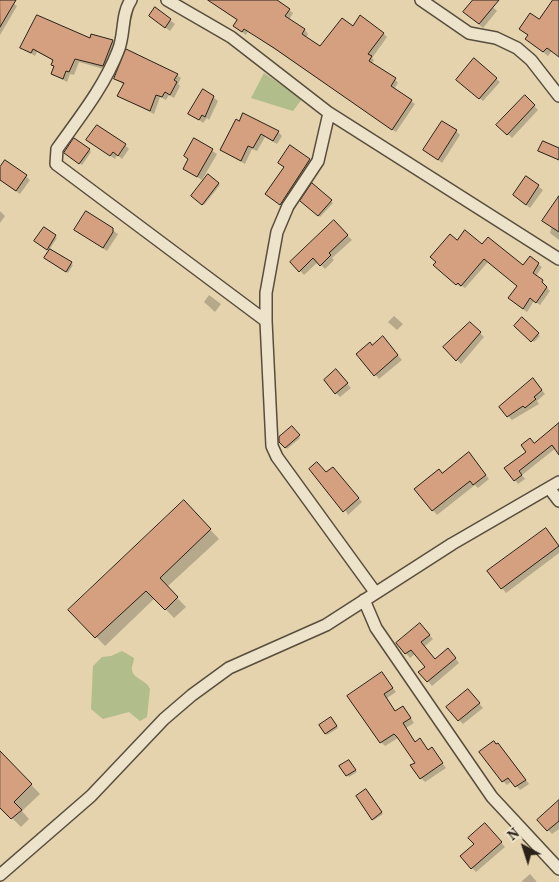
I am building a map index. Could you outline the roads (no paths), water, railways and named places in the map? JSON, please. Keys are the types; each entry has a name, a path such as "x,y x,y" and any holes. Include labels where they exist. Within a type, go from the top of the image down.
{"street":[{"path":"131,0 126,7 124,27 113,63 57,149 56,164 266,321"},
{"path":"168,0 231,37 329,113 559,259"},
{"path":"421,0 468,33 496,38 517,48 530,60 559,96"},
{"path":"329,113 318,161 288,206 277,232 266,293 272,446 277,457 375,592"},
{"path":"0,875 91,796 164,719 192,694 229,668 308,635 375,592 554,485 559,501"},
{"path":"364,600 376,628 492,797 559,869"}]}
